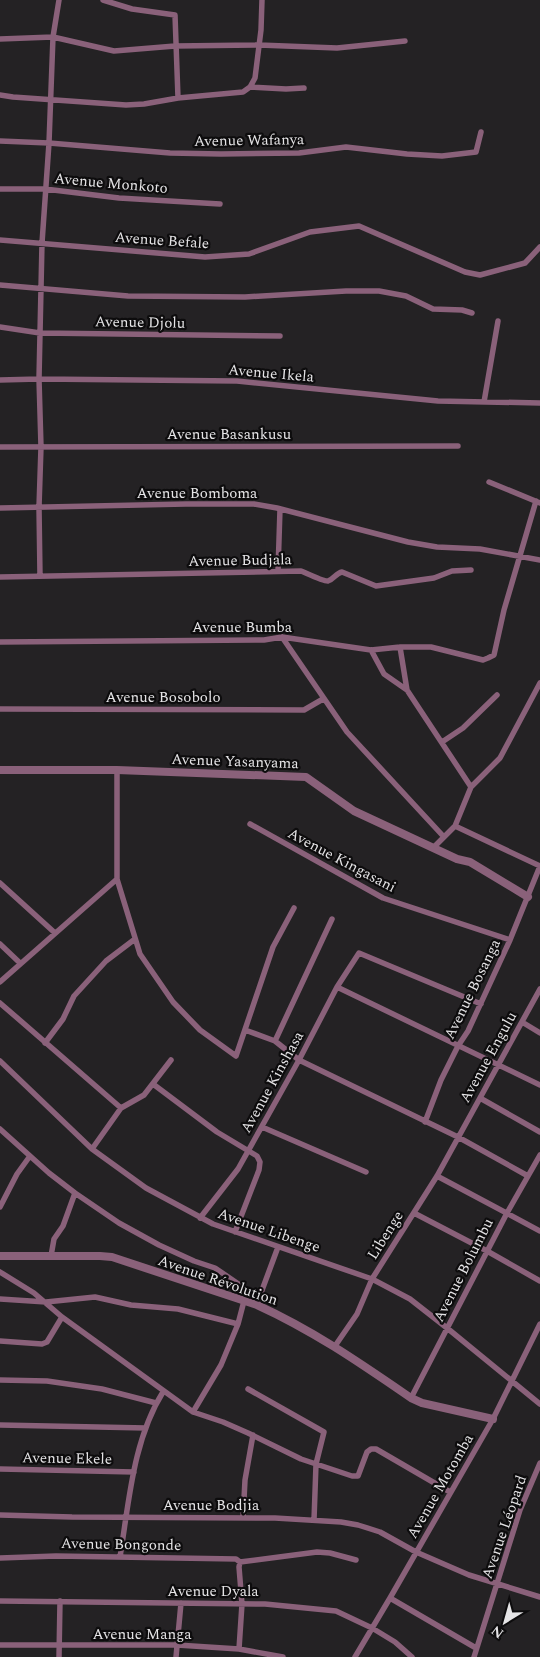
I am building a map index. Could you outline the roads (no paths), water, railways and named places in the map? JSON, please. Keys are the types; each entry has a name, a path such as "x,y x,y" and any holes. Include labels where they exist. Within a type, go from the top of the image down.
{"street":[{"path":"40,576 39,507 41,447 39,379 42,243 49,143 52,37 59,0"},
{"path":"103,0 132,9 175,15 178,98"},
{"path":"0,95 13,98 126,105 243,92 250,87 255,78 262,0"},
{"path":"0,39 52,37 114,50 175,46 259,45 337,48 405,41"},
{"path":"250,87 304,88"},
{"name":"Avenue Wafanya","path":"0,141 170,153 299,153 346,147 442,156 476,152 481,132"},
{"name":"Avenue Monkoto","path":"0,189 45,189 119,198 220,204"},
{"name":"Avenue Befale","path":"0,240 205,257 249,254 310,232 359,226 465,272 480,275 525,263 540,247"},
{"path":"0,285 128,296 245,297 379,291 406,296 433,309 462,310 472,313"},
{"path":"484,402 498,321"},
{"name":"Avenue Djolu","path":"0,327 40,333 280,336"},
{"name":"Avenue Ikela","path":"0,380 238,381 438,401 540,402"},
{"name":"Avenue Basankusu","path":"0,447 458,446"},
{"path":"489,482 538,502 521,556"},
{"name":"Avenue Bomboma","path":"0,508 254,504 408,542 437,547 480,549 540,560"},
{"path":"278,571 280,509"},
{"name":"Avenue Bumba","path":"0,642 264,640 282,637 371,650 400,647 431,647 482,660 494,655 504,610 521,556"},
{"name":"Avenue Budjala","path":"0,577 301,571 328,581 339,572 342,572 376,586 434,578 452,571 471,570"},
{"path":"282,637 347,732 444,837"},
{"path":"400,647 407,690"},
{"path":"371,650 384,674 407,690 471,788"},
{"path":"433,848 455,826 471,788 500,758 540,683"},
{"path":"442,742 463,728 496,695"},
{"name":"Avenue Bosobolo","path":"0,708 304,710 323,698"},
{"name":"Avenue Yasanyama","path":"0,770 117,770 306,777 354,811 457,859 470,862 528,897"},
{"path":"117,770 117,879 140,954 173,1002 200,1030 233,1055 236,1056 273,947 294,908"},
{"name":"Avenue Kingasani","path":"250,824 383,898 510,940"},
{"path":"455,826 540,866"},
{"name":"Avenue Bosanga","path":"425,1122 441,1080 458,1046 468,1031 510,940 540,866"},
{"path":"0,982 117,879"},
{"path":"0,883 55,933"},
{"path":"275,1041 332,919"},
{"path":"46,1042 63,1019 74,996 106,961 135,939"},
{"path":"0,944 20,963"},
{"name":"Avenue Kinshasa","path":"200,1218 238,1169 299,1060 337,987 359,953 480,1004"},
{"path":"337,987 540,1085"},
{"name":"Avenue Engulu","path":"458,1137 540,990"},
{"path":"0,1003 121,1108"},
{"path":"522,1022 540,1033"},
{"path":"245,1030 275,1041 299,1060 458,1137 528,1176"},
{"path":"92,1149 121,1108 144,1095 172,1060"},
{"name":"Avenue Libenge","path":"0,1062 92,1149 146,1188 200,1218 372,1279 410,1299 540,1404"},
{"path":"153,1084 217,1132 257,1156 260,1162 259,1170 235,1232"},
{"path":"480,1098 540,1132"},
{"path":"262,1127 366,1172"},
{"path":"1,1133 75,1193 138,1234 194,1261 216,1268 258,1302 278,1247"},
{"name":"Libenge","path":"335,1346 357,1314 372,1279 437,1176 458,1137"},
{"name":"Avenue Bolumbu","path":"411,1398 507,1213 540,1155"},
{"path":"0,1206 17,1174 30,1156"},
{"path":"437,1176 540,1231"},
{"path":"51,1256 54,1239 63,1226 75,1193"},
{"path":"414,1213 540,1281"},
{"name":"Avenue Révolution","path":"0,1256 112,1257 244,1302 258,1302 335,1346 411,1398 422,1403 493,1419"},
{"path":"0,1272 46,1302 62,1317 193,1412 223,1422 293,1456 346,1474 358,1476 368,1452 370,1449 376,1449 450,1492"},
{"path":"0,1299 46,1302 96,1297 131,1305 178,1309 238,1324"},
{"path":"193,1412 221,1365 238,1324 244,1302"},
{"path":"0,1341 42,1344 47,1342 62,1317"},
{"name":"Avenue Motomba","path":"355,1657 493,1419 540,1324"},
{"path":"0,1380 47,1381 102,1389 156,1403"},
{"path":"248,1389 324,1432 316,1464 314,1520"},
{"path":"120,1557 134,1472 146,1428 156,1403 163,1392"},
{"path":"0,1424 146,1428"},
{"path":"243,1518 245,1480 253,1436"},
{"name":"Avenue Léopard","path":"474,1657 520,1510 540,1463"},
{"name":"Avenue Ekele","path":"0,1469 134,1472"},
{"name":"Avenue Bodjia","path":"0,1515 243,1518 341,1522 380,1532 416,1552 469,1575 540,1597"},
{"name":"Avenue Bongonde","path":"0,1558 56,1556 120,1557 236,1559 240,1562 317,1552 336,1554 356,1560"},
{"path":"239,1650 242,1604 240,1562"},
{"path":"390,1598 476,1648"},
{"name":"Avenue Dyala","path":"0,1601 265,1604 336,1612 372,1628 394,1642 412,1657"},
{"path":"59,1657 60,1601"},
{"path":"176,1657 181,1604"},
{"name":"Avenue Manga","path":"0,1646 177,1646 239,1650 282,1657"}]}
